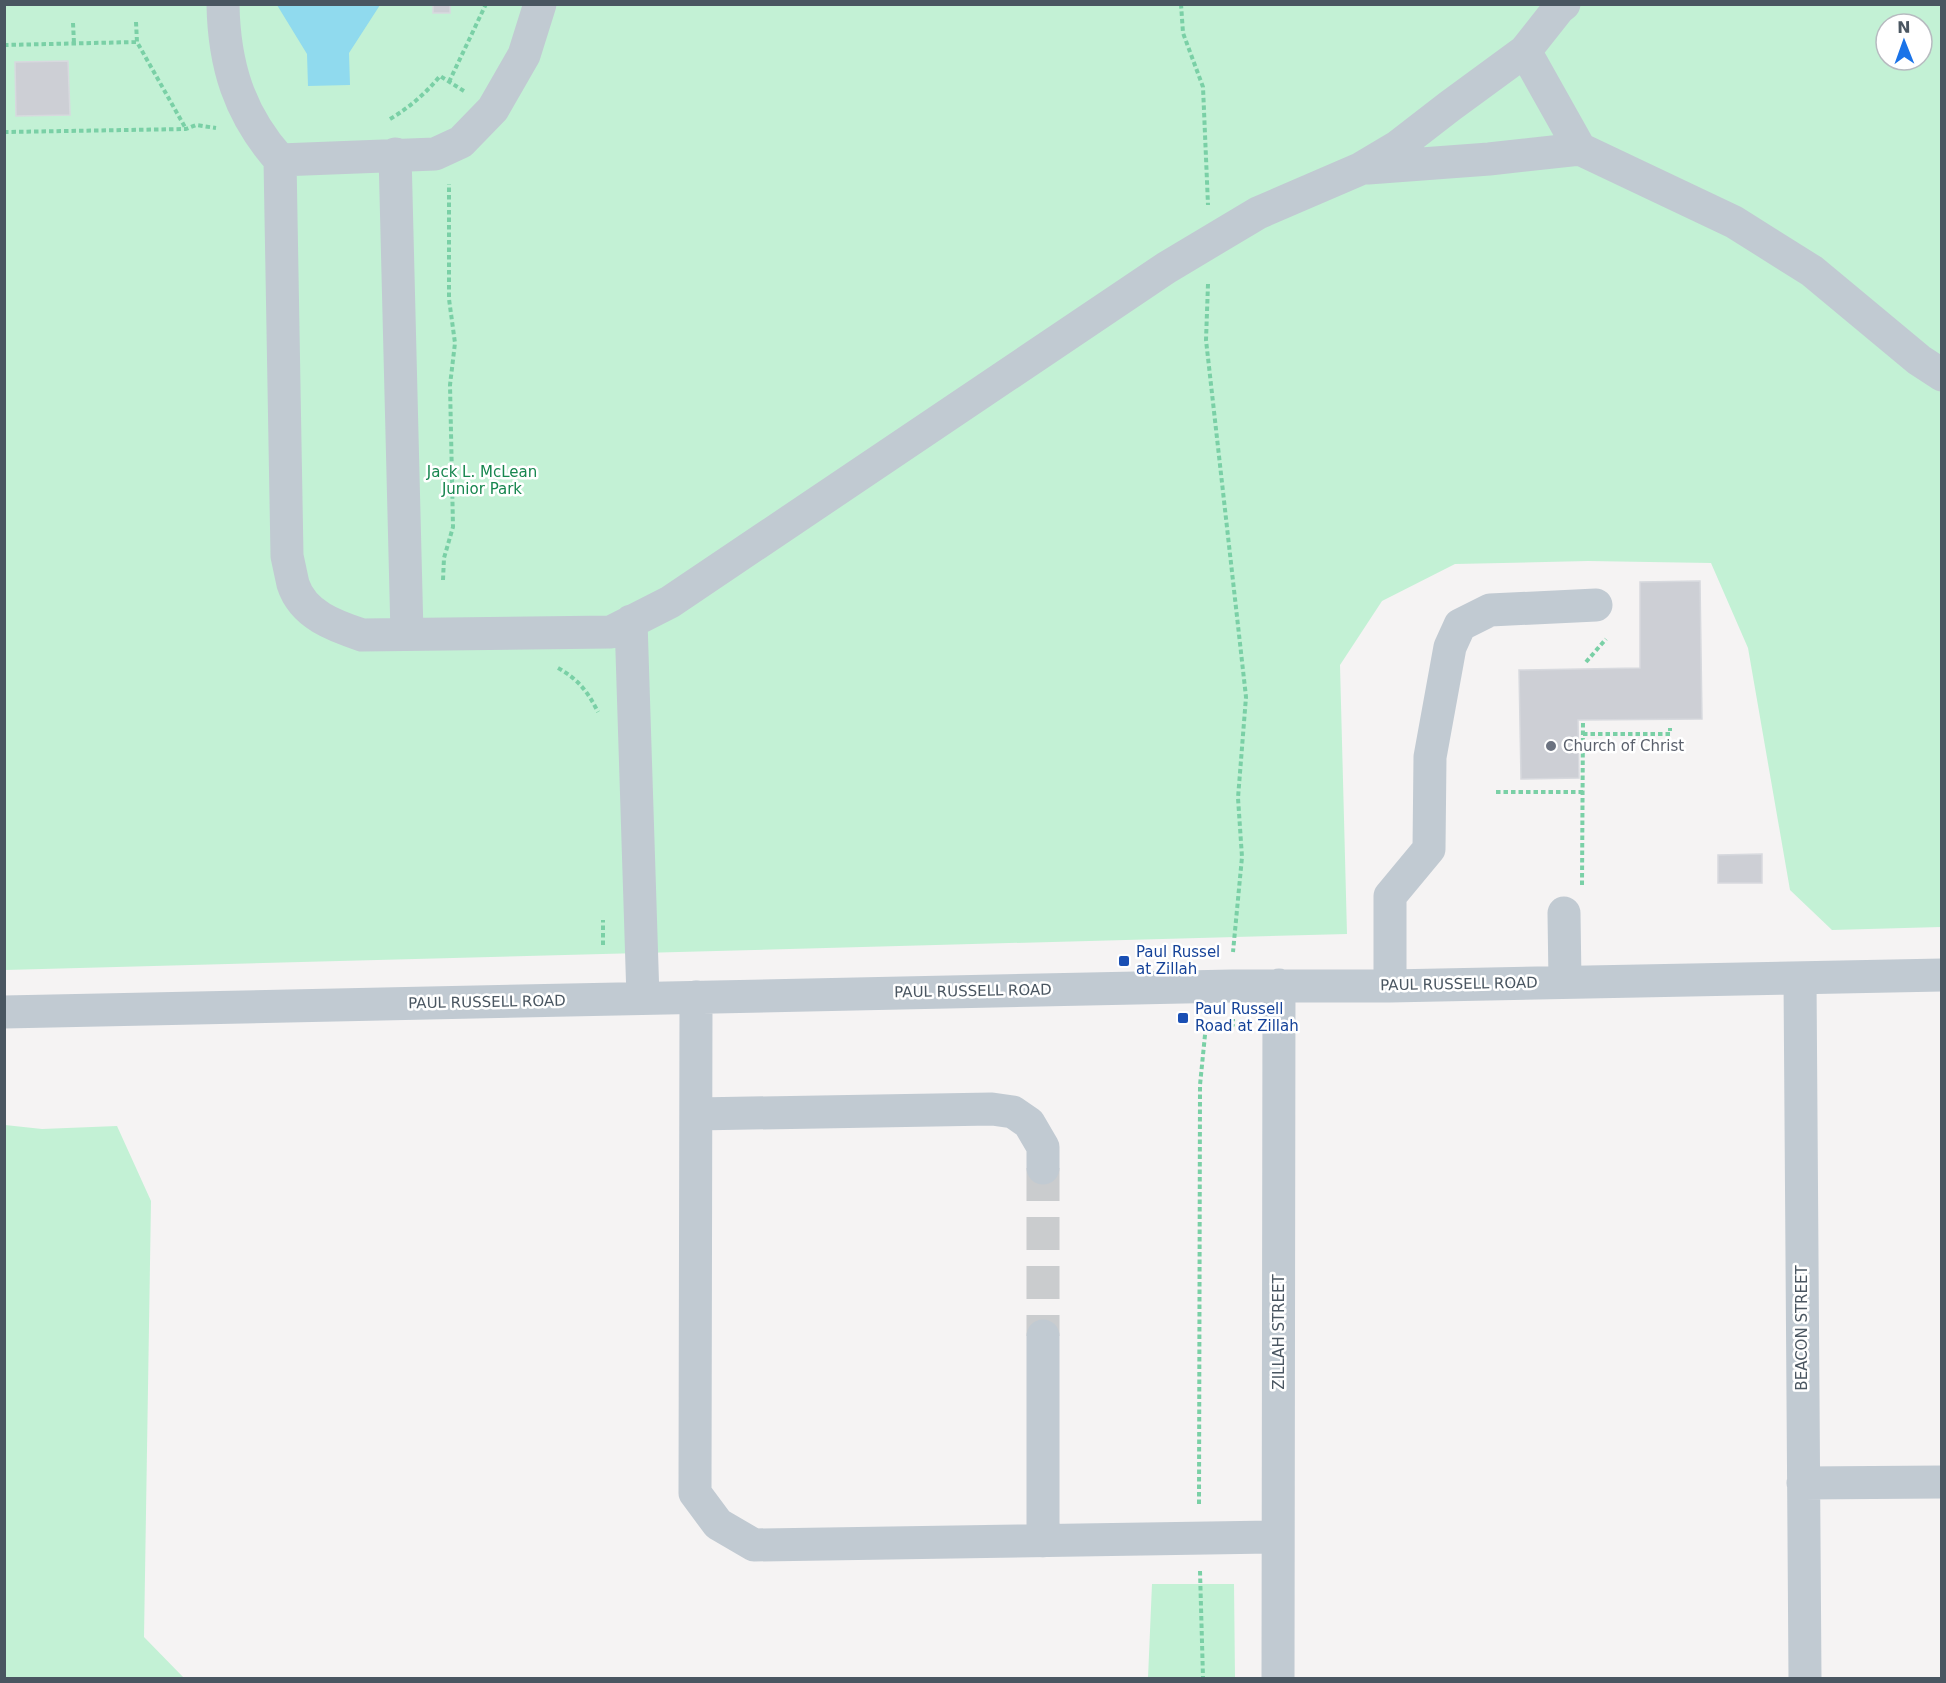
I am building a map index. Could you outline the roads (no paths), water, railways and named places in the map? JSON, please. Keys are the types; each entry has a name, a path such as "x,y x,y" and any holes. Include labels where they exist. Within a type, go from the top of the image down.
{"street":[{"path":"223,4 223,35 229,67 246,113 262,140 280,160 287,556 294,586 309,609 333,626 362,635 611,632 670,602 1156,274 1258,213 1360,169 1397,147 1524,51 1558,8 1564,4"},
{"path":"280,160 435,154 461,142 493,109 524,55 540,4"},
{"path":"1524,51 1580,149"},
{"path":"1360,169 1580,149 1734,222 1802,265 1919,360 1941,375"},
{"path":"395,154 407,634"},
{"path":"1390,986 1390,896 1429,849 1430,757 1450,647 1460,626 1490,610 1596,605"},
{"path":"631,621 643,998"},
{"path":"1564,913 1565,982"},
{"name":"PAUL RUSSELL ROAD","path":"4,1012 1279,985 1390,986 1941,975"},
{"name":"BEACON STREET","path":"1800,978 1805,1678"},
{"name":"ZILLAH STREET","path":"1278,1678 1279,985"},
{"path":"696,997 695,1493 718,1524 754,1545 1278,1537"},
{"path":"696,1114 992,1109 1013,1112 1029,1123 1043,1147 1043,1168"},
{"path":"1043,1336 1043,1541"},
{"path":"1803,1483 1941,1482"}],"water":[{"path":"277,5 380,5 349,53 350,85 308,86 307,54"}],"tunnel":[{"path":"1043,1168 1043,1336"}],"place":[{"name":"Church of Christ","path":"1551,746"},
{"name":"Paul Russel at Zillah","path":"1124,961"},
{"name":"Paul Russell Road at Zillah","path":"1183,1018"}],"park label":[{"name":"Jack L. McLean Junior Park","path":"482,480"}]}
